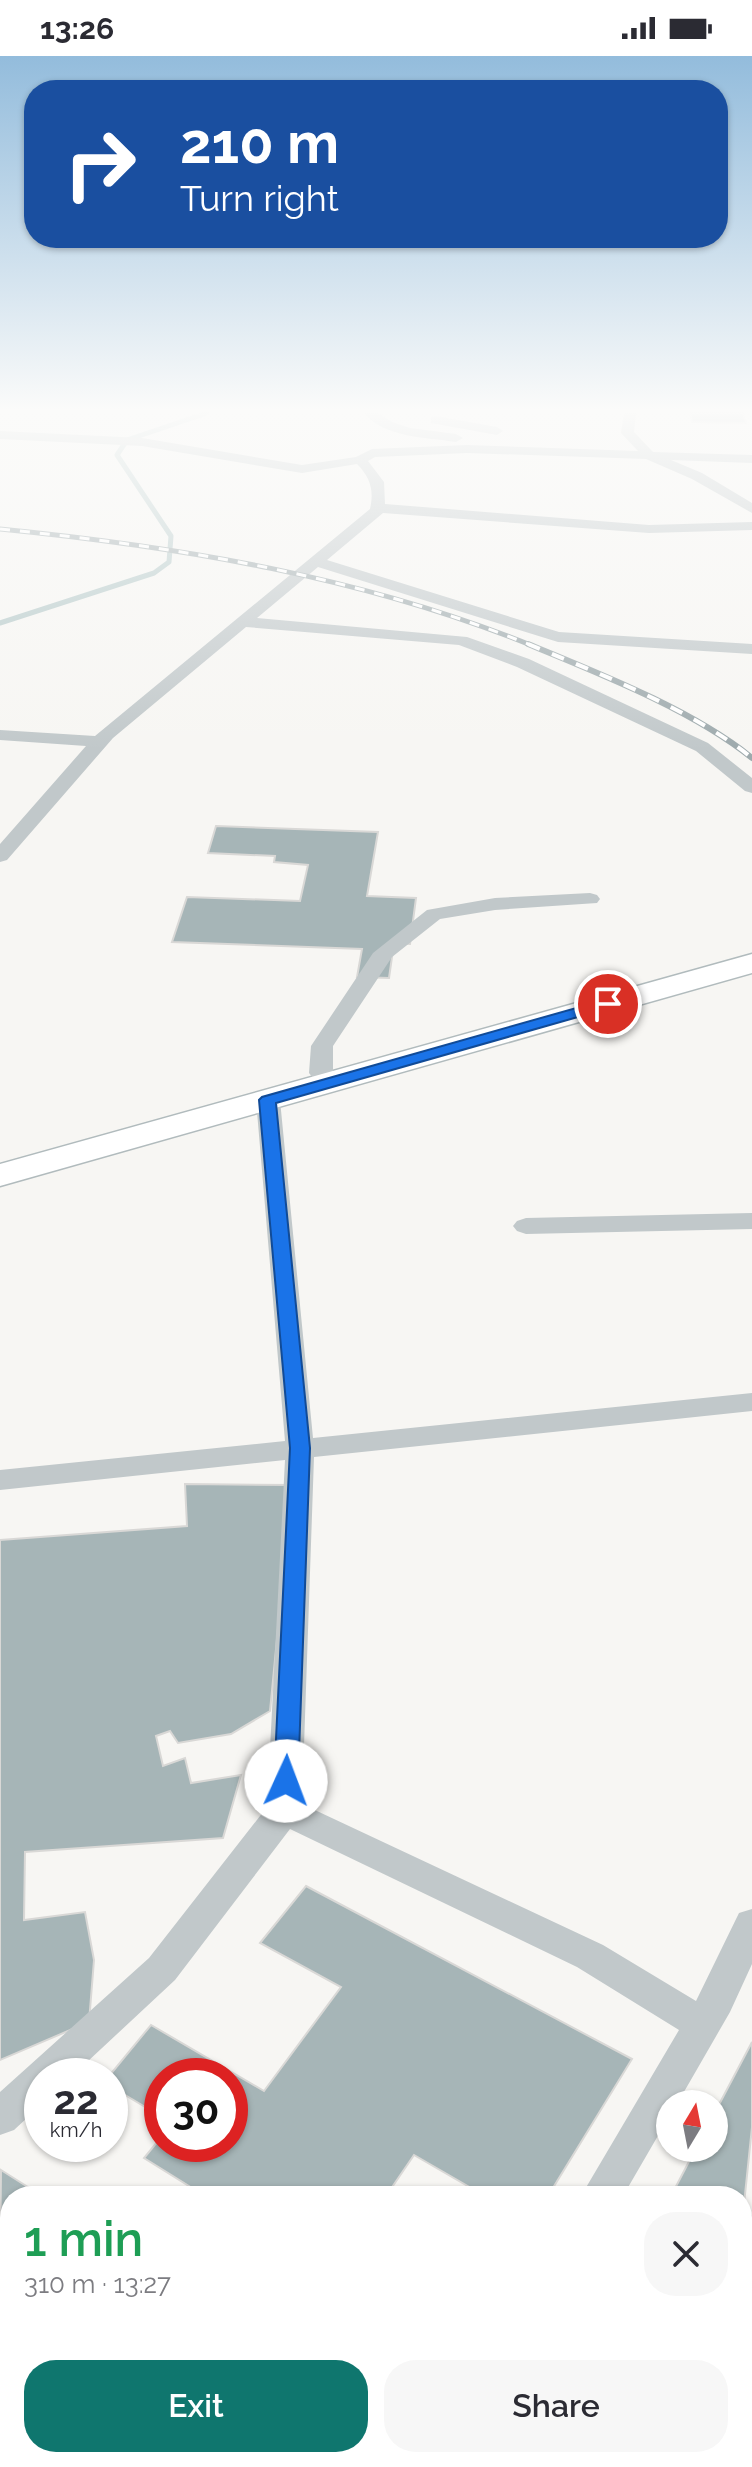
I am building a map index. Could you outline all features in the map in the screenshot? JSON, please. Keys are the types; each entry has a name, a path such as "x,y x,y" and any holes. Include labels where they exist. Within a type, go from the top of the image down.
{"main road":[{"path":"0,1159 547,1012 752,951"},
{"path":"0,1175 752,963"}],"street":[{"path":"0,856 100,742 359,526"},
{"path":"604,526 649,529 752,526"},
{"path":"318,562 558,637 752,649"},
{"path":"241,622 461,640 523,663 702,747 752,787"},
{"path":"0,735 100,742"},
{"path":"321,1073 322,1046 384,953 434,914 495,904 590,899"},
{"path":"65,2058 162,1969 284,1811 300,1448 268,1100"},
{"path":"526,1226 752,1221"},
{"path":"0,1480 752,1402"},
{"path":"284,1811 590,1956 702,2024"},
{"path":"607,2186 702,2024 752,1924"},
{"path":"0,2117 24,2095"}],"building":[{"path":"216,826 378,832 367,896 416,898 410,944 394,943 389,978 357,977 362,949 172,942 187,897 300,901 308,865 274,862 275,856 208,853"},
{"path":"185,1484 292,1485 270,1711 231,1734 178,1743 170,1731 156,1736 163,1766 185,1758 191,1783 241,1775 223,1838 25,1852 24,1920 85,1912 94,1960 89,2022 0,2060 0,1540 187,1526"},
{"path":"306,1886 632,2059 554,2186 468,2186 414,2155 393,2186 189,2186 150,2162 248,2162 248,2082 264,2091 341,1987 260,1943"},
{"path":"151,2025 208,2058 144,2058 144,2106 128,2097 128,2058 124,2058"},
{"path":"752,2042 752,2127 746,2186 676,2186 689,2162 728,2162 727,2090"},
{"path":"1,2170 26,2186 1,2186"}],"waterway":[{"path":"0,623 154,573 169,562 171,536 164,526"}],"railway":[{"path":"0,529 136,545 271,568 404,601 531,645"},
{"path":"531,645 674,708 752,758"}],"route":[{"path":"286,1781 300,1448 268,1100 608,1004"}]}
